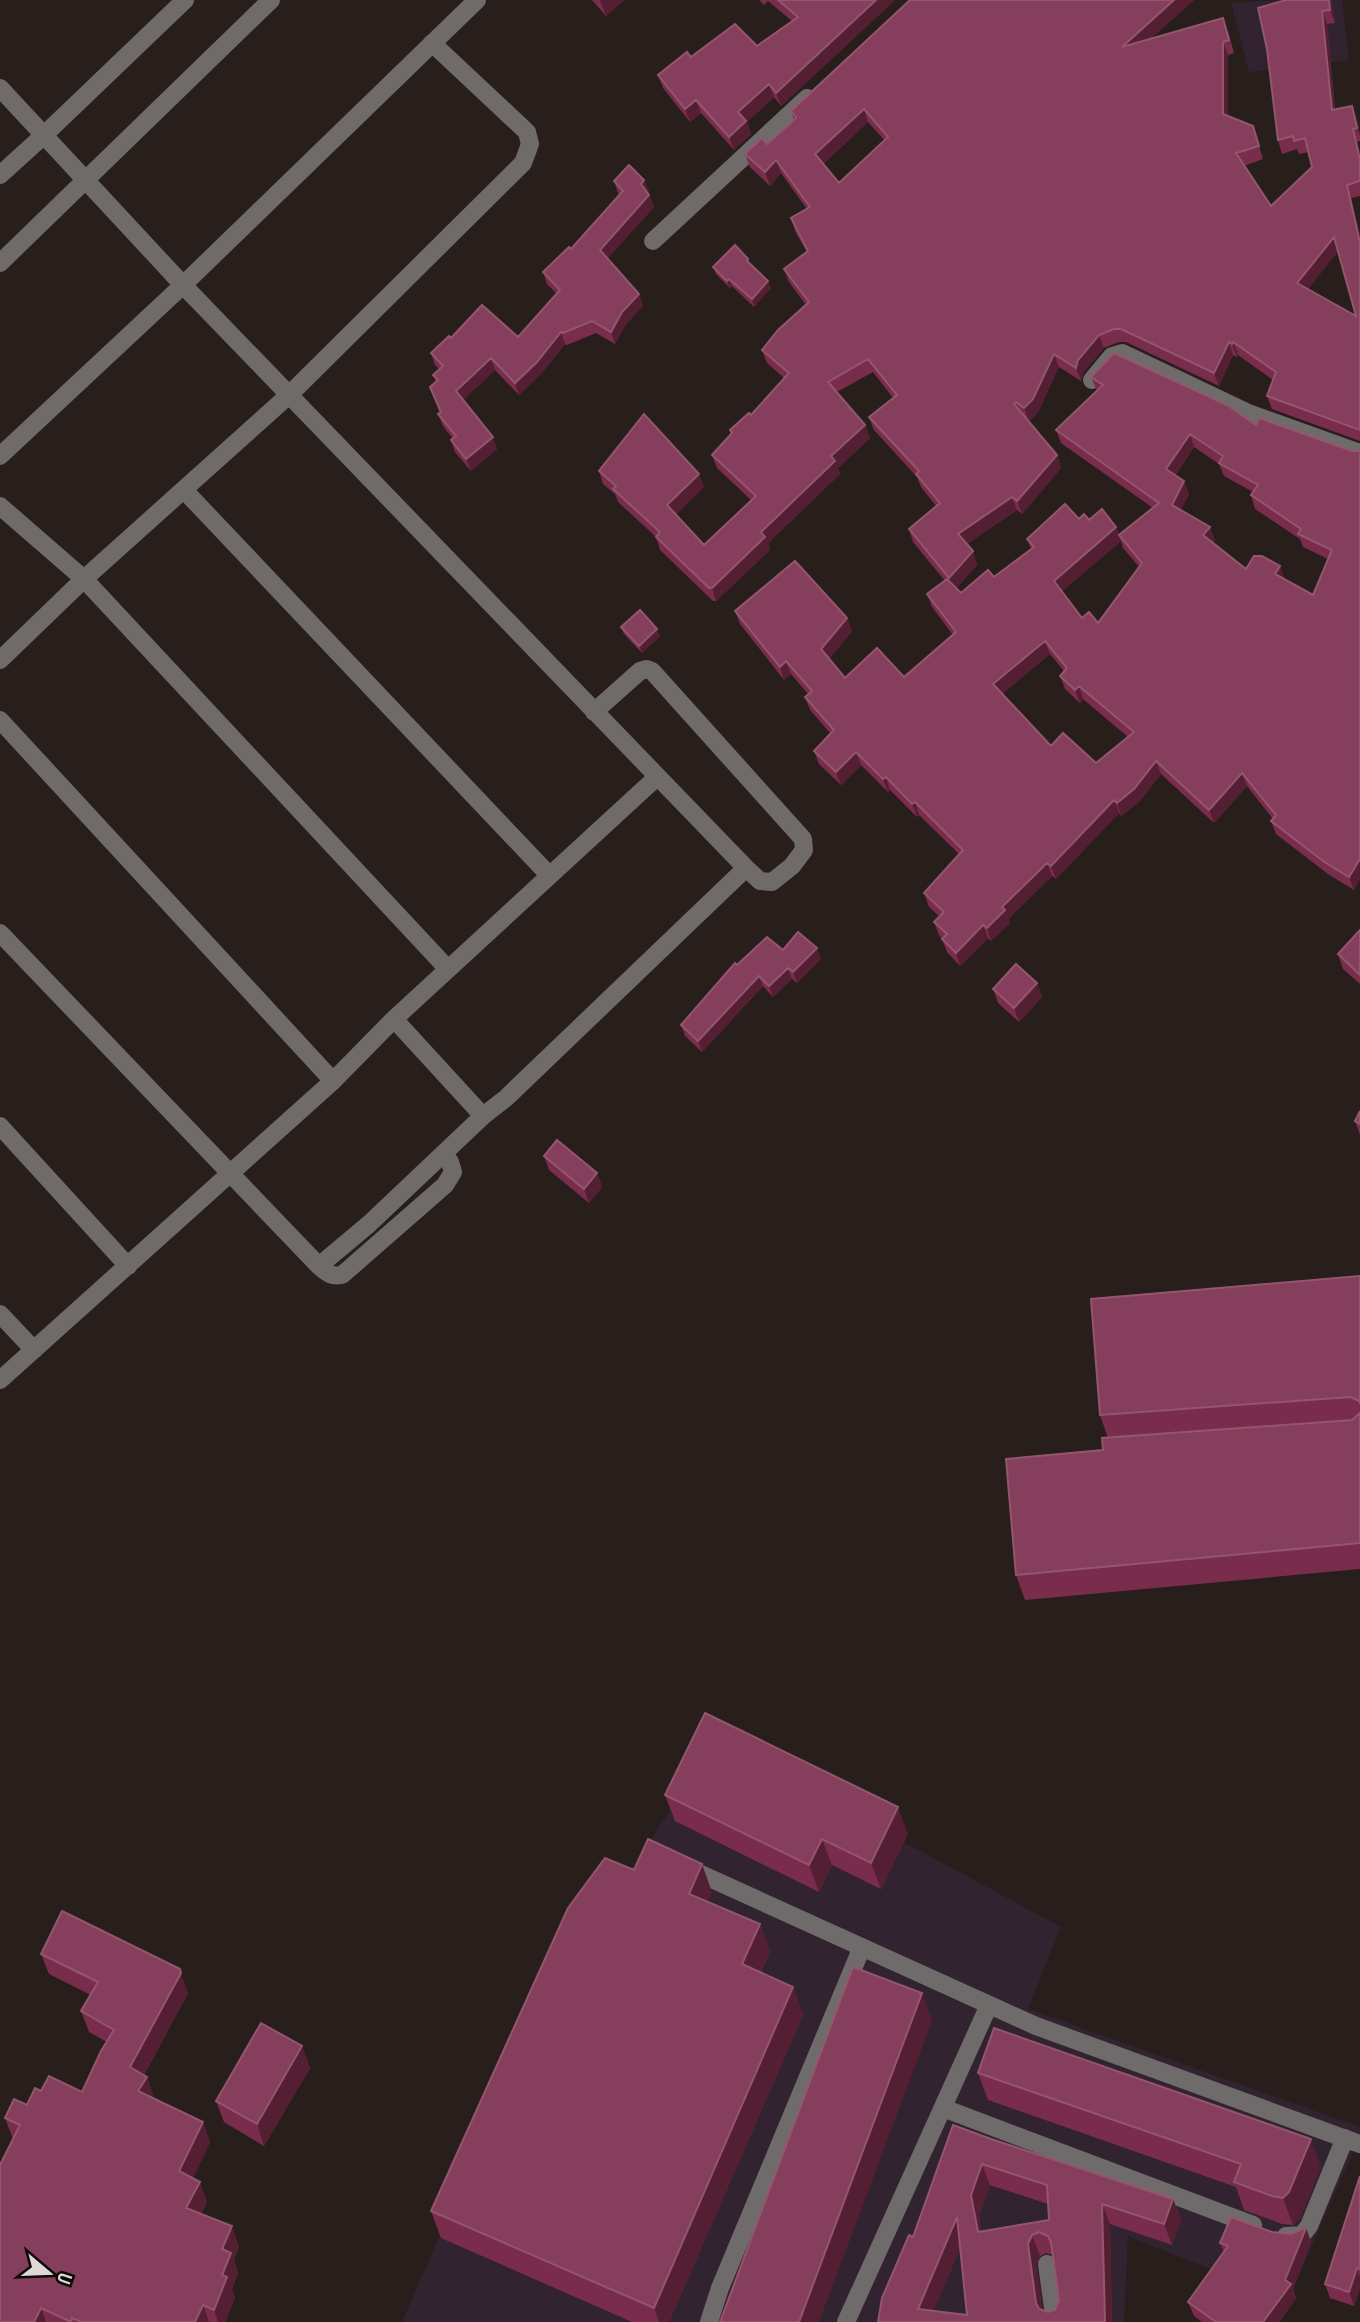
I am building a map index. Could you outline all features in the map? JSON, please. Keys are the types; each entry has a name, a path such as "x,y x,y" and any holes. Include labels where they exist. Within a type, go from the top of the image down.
{"street":[{"path":"0,174 185,0"},
{"path":"0,263 271,0"},
{"path":"0,456 183,285 477,0"},
{"path":"0,660 84,579 289,395 523,163 530,144 527,132 432,43"},
{"path":"653,241 822,83"},
{"path":"0,88 183,285 594,712 746,868 760,881 772,882 792,866 804,850 803,839 652,671 640,671 594,712"},
{"path":"1092,380 1112,356 1122,353 1248,413 1360,453"},
{"path":"184,490 550,875"},
{"path":"0,506 84,579 447,968"},
{"path":"0,720 333,1081"},
{"path":"0,1380 333,1081 447,968 657,777"},
{"path":"0,933 229,1174 319,1266 335,1276 342,1275 445,1185 453,1172 450,1162 443,1154 506,1098 746,868"},
{"path":"394,1019 484,1116"},
{"path":"0,1126 128,1266"},
{"path":"0,1314 34,1350"},
{"path":"694,1871 1036,2026 1353,2141 1309,2226 1302,2235 1294,2237 1279,2235 943,2108"},
{"path":"709,2322 720,2288 862,1947"},
{"path":"846,2322 989,2005"},
{"path":"1047,2264 1055,2322"}],"shaded area":[{"path":"1342,0 1349,60 1249,72 1231,3"},
{"path":"717,1741 1061,1927 1028,2009 1360,2127 1360,2136 1288,2300 1128,2236 1124,2322 402,2322 569,1939 590,1930"}],"building":[{"path":"778,0 876,0 776,93 769,84 738,112 746,121 729,137 696,100 685,109 658,75 687,52 691,57 735,24 757,46 798,17"},
{"path":"910,0 1174,0 1122,47 1223,18 1229,40 1223,42 1223,114 1253,126 1259,146 1236,153 1271,206 1312,167 1305,138 1294,141 1293,136 1278,140 1267,49 1258,8 1286,0 1329,0 1330,10 1322,11 1332,110 1352,106 1357,128 1353,129 1360,160 1360,181 1347,185 1360,243 1360,430 1267,396 1276,372 1233,342 1229,342 1214,373 1121,329 1114,329 1099,335 1078,360 1076,368 1054,354 1033,399 1024,408 1016,402 1014,404 1057,455 1017,501 1012,497 958,534 973,551 949,578 909,529 940,503 916,474 919,471 869,417 897,395 868,359 828,382 865,425 831,456 835,461 761,532 765,537 709,588 656,537 660,532 613,489 616,486 599,471 644,414 699,474 667,505 704,545 756,496 712,455 732,433 730,430 749,413 751,415 789,373 762,350 778,330 809,302 784,269 808,251 791,218 810,207 776,160 765,172 745,154 762,138 767,144 796,118 791,111","holes":["864,109 888,137 839,183 815,154","1334,237 1356,316 1297,283"]},
{"path":"629,165 644,180 641,184 649,195 600,250 639,294 622,312 611,332 592,321 561,332 537,362 515,383 491,358 456,391 493,437 466,459 451,440 456,436 438,414 441,412 430,387 438,380 433,375 443,366 431,353 449,336 451,338 482,305 518,337 560,290 543,272 569,247 571,249 623,191 614,181"},
{"path":"735,245 768,281 752,299 713,267"},
{"path":"1114,353 1227,405 1256,425 1259,418 1352,451 1360,449 1360,859 1349,877 1323,861 1271,821 1276,815 1242,773 1209,810 1156,761 1134,789 1117,803 1114,800 1051,866 1047,863 1002,907 1005,910 987,928 983,925 956,953 942,939 947,934 934,922 944,912 924,893 963,850 915,802 912,804 856,752 836,772 814,751 834,730 805,697 812,691 786,661 780,667 735,611 795,561 847,618 821,649 845,678 877,648 904,677 956,632 927,594 947,579 961,593 988,570 994,577 1034,547 1027,539 1065,504 1079,519 1084,514 1089,520 1102,509 1116,527 1054,581 1082,618 1089,612 1098,623 1142,563 1119,535 1159,503 1056,430 1103,385 1091,377","holes":["1190,434 1223,456 1219,463 1258,485 1251,495 1301,529 1298,534 1332,550 1313,595 1275,574 1280,566 1262,556 1254,556 1246,569 1203,535 1210,527 1172,505 1184,481 1166,469","1045,641 1067,668 1060,676 1075,690 1079,686 1134,732 1096,763 1063,733 1051,746 993,684"]},
{"path":"640,610 657,629 639,646 621,627"},
{"path":"1360,930 1360,975 1338,954"},
{"path":"798,932 817,948 793,972 788,968 769,986 759,976 698,1041 681,1025 735,963 737,965 767,937 783,950"},
{"path":"1016,964 1037,983 1014,1008 993,989"},
{"path":"1360,1111 1360,1124 1355,1121"},
{"path":"557,1140 597,1173 584,1189 544,1156"},
{"path":"1360,1276 1360,1401 1350,1397 1100,1415 1091,1299"},
{"path":"1360,1413 1360,1543 1016,1575 1006,1459 1103,1450 1102,1438 1352,1420"},
{"path":"705,1713 898,1807 871,1863 822,1839 809,1865 665,1795"},
{"path":"648,1839 702,1864 689,1894 760,1924 742,1964 793,1987 654,2308 431,2211 568,1908 605,1858 634,1870"},
{"path":"62,1911 180,1969 181,1973 130,2067 147,2077 138,2091 203,2122 179,2171 200,2182 186,2208 232,2226 222,2249 231,2253 222,2275 227,2277 214,2310 203,2305 195,2322 82,2322 72,2318 71,2322 41,2308 34,2322 0,2322 0,2165 20,2125 5,2118 14,2099 27,2105 35,2088 41,2091 49,2076 82,2092 114,2030 81,2011 98,1982 41,1954"},
{"path":"853,1967 922,1993 799,2322 720,2322"},
{"path":"261,2023 302,2046 257,2124 216,2101"},
{"path":"994,2028 1311,2139 1289,2192 1283,2198 1272,2196 1234,2182 1241,2164 978,2073"},
{"path":"953,2125 1173,2199 1164,2224 1102,2204 1105,2322 878,2322 882,2298 909,2235 913,2237","holes":["982,2164 1047,2185 1049,2220 978,2232 971,2195","957,2217 967,2315 918,2309","1039,2232 1048,2236 1051,2242 1059,2300 1055,2310 1048,2312 1039,2309 1036,2303 1028,2244 1032,2235"]},
{"path":"1360,2176 1360,2269 1357,2268 1349,2292 1325,2284"},
{"path":"1231,2217 1272,2232 1291,2234 1306,2228 1285,2280 1291,2284 1263,2322 1216,2322 1188,2302 1228,2246 1220,2243"}]}
